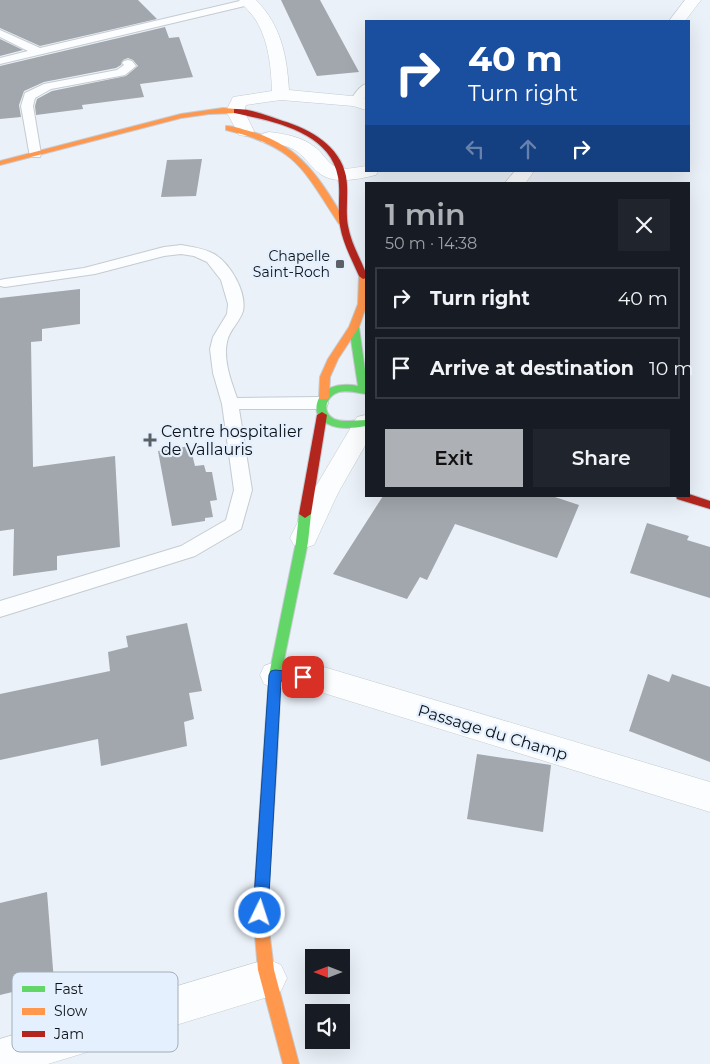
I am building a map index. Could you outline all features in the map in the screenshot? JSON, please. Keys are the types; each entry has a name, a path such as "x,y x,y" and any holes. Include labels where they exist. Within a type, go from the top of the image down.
{"main road":[{"path":"237,106 312,136 324,145 336,159 342,174 344,226"},
{"path":"0,162 128,131 161,120 205,111"},
{"path":"128,131 189,127"},
{"path":"214,127 245,131 269,138 295,154 318,181 344,226 364,276 363,304 354,327 324,377 322,405 308,490 302,542 275,675 260,913 262,949 268,978 292,1058"},
{"path":"322,405 337,389 355,388 364,383 354,327"},
{"path":"322,405 337,424 352,426 365,423"},
{"path":"684,497 710,505"}],"street":[{"path":"678,20 693,0"},
{"path":"248,1 255,7 273,35 280,68 281,95"},
{"path":"205,111 237,106 281,95 363,98"},
{"path":"237,106 245,131"},
{"path":"269,138 286,139 299,143 328,170 342,174 365,171"},
{"path":"516,182 524,172"},
{"path":"302,542 325,493 365,425"},
{"name":"Passage du Champ","path":"275,675 317,678 710,797"},
{"path":"178,1005 268,978"},
{"path":"0,1059 23,1052"}],"lane":[{"path":"0,61 248,1"},
{"path":"0,33 39,52"},
{"path":"35,154 27,106 29,96 48,86 121,73 130,66 128,63"},
{"path":"0,609 188,551 234,524 243,490 230,404 219,362 219,340 230,324 236,306 231,284 220,265 204,253 175,248 97,270 5,283"},
{"path":"230,404 322,405"}],"building":[{"path":"0,0 138,0 157,19 40,46 0,28"},
{"path":"281,0 320,0 359,72 317,76"},
{"path":"165,27 169,38 179,37 193,77 140,84 144,97 82,105 83,109 36,115 35,106 37,99 52,91 126,76 138,66 133,60 128,58 123,60 121,65 116,68 44,82 24,91 19,105 21,117 0,119 0,66"},
{"path":"0,39 23,50 0,56"},
{"path":"202,159 196,196 161,197 167,160"},
{"path":"80,289 80,324 42,329 42,341 31,342 33,467 115,456 120,547 57,556 57,570 13,576 14,529 0,531 0,298"},
{"path":"190,446 195,466 204,465 206,472 212,472 217,500 210,501 213,517 205,518 205,521 172,526 158,451"},
{"path":"382,497 555,497 579,505 557,558 455,524 427,580 420,577 407,599 333,574"},
{"path":"647,523 689,536 687,540 710,547 710,598 630,573"},
{"path":"187,623 202,691 189,693 194,719 184,722 187,746 101,766 98,739 0,760 0,694 110,671 108,652 128,647 126,636"},
{"path":"648,674 669,682 672,674 710,687 710,762 629,731"},
{"path":"477,754 551,765 543,832 467,819"},
{"path":"47,892 53,972 12,972 12,992 0,995 0,903"}],"traffic: fast":[{"path":"354,327 363,390"},
{"path":"365,391 348,387 334,390 325,396 321,405 322,414 330,421 345,425 365,423"},
{"path":"270,761 275,675 302,542 305,514"}],"traffic: slow":[{"path":"0,163 95,140 181,116 209,111 237,111"},
{"path":"229,128 270,141 298,159 320,186 342,222"},
{"path":"324,397 325,377 333,359 354,327 363,304 363,276"},
{"path":"270,761 260,913 266,970 291,1064"}],"traffic: jam":[{"path":"237,111 284,123 316,138 328,149 337,161 342,176 345,232 363,276"},
{"path":"305,514 322,415"},
{"path":"684,497 710,505"}],"place":[{"name":"Chapelle Saint-Roch","path":"340,264"},
{"name":"Centre hospitalier de Vallauris","path":"150,440"}],"route":[{"path":"260,913 275,675 303,677"}]}
